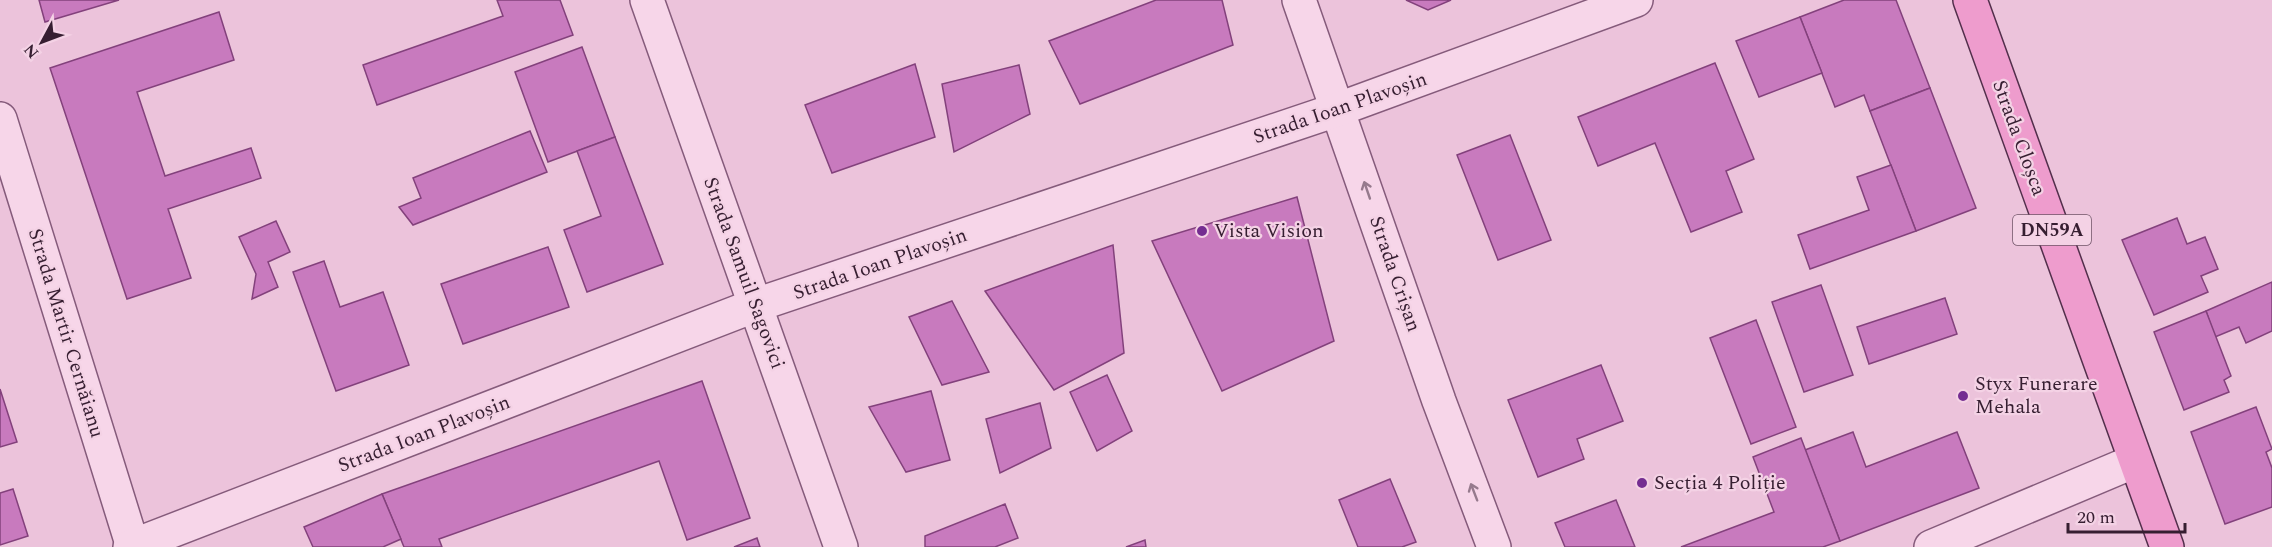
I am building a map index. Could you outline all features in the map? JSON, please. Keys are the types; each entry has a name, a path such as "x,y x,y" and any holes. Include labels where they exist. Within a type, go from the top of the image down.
{"main road":[{"name":"Strada Cloșca","path":"1970,0 2167,547"}],"street":[{"name":"Strada Samuil Sagovici","path":"646,0 841,547"},
{"name":"Strada Crișan","path":"1299,0 1339,109 1439,401 1494,547"},
{"name":"Strada Ioan Plavoșin","path":"132,547 756,305 1339,109 1636,0"},
{"name":"Strada Martir Cernăianu","path":"0,118 132,547"},
{"path":"1931,547 2135,461"}],"building":[{"path":"39,0 119,0 45,22"},
{"path":"497,0 560,0 573,35 377,105 363,65 503,16"},
{"path":"1156,0 1222,0 1233,45 1080,104 1049,41"},
{"path":"1406,0 1451,0 1428,10"},
{"path":"1844,0 1896,0 1930,88 1870,111 1864,95 1835,107 1800,17"},
{"path":"219,12 234,60 137,92 165,176 251,148 261,178 168,209 191,278 127,299 50,68"},
{"path":"1800,17 1822,73 1759,97 1736,41"},
{"path":"582,47 615,137 548,162 515,72"},
{"path":"1715,63 1754,159 1726,171 1742,212 1691,232 1655,143 1598,166 1578,117"},
{"path":"915,64 935,137 832,173 805,105"},
{"path":"1019,65 1030,114 954,152 942,84"},
{"path":"1930,88 1976,208 1916,231 1870,111"},
{"path":"530,131 547,172 413,225 399,207 421,198 413,178"},
{"path":"1510,135 1551,240 1498,260 1457,155"},
{"path":"615,137 663,264 587,292 564,230 601,216 577,151"},
{"path":"1891,165 1916,231 1810,269 1798,235 1869,210 1857,177"},
{"path":"1297,197 1334,341 1222,391 1152,241"},
{"path":"2177,218 2187,244 2205,237 2218,269 2201,276 2208,292 2154,315 2122,240"},
{"path":"276,221 290,252 268,262 278,287 252,299 256,274 239,237"},
{"path":"1113,245 1124,353 1054,390 985,291"},
{"path":"548,247 569,307 463,344 441,284"},
{"path":"324,261 340,307 383,292 409,365 336,391 293,272"},
{"path":"2272,282 2272,331 2246,343 2239,327 2215,337 2206,311"},
{"path":"1821,285 1853,375 1804,392 1772,302"},
{"path":"1945,298 1957,334 1869,364 1857,327"},
{"path":"952,301 989,372 942,385 909,317"},
{"path":"2206,311 2231,376 2224,380 2229,392 2184,410 2154,332"},
{"path":"1756,320 1796,427 1751,444 1710,338"},
{"path":"1601,365 1623,421 1577,439 1584,459 1538,477 1508,400"},
{"path":"1107,375 1132,431 1097,451 1070,392"},
{"path":"702,381 750,518 687,540 659,461 439,539 442,547 404,547 382,494"},
{"path":"0,389 17,442 0,447"},
{"path":"931,391 950,460 906,472 869,407"},
{"path":"1040,403 1051,448 1000,473 986,419"},
{"path":"2256,407 2272,449 2266,452 2272,468 2272,507 2225,524 2191,432"},
{"path":"1853,432 1866,467 1957,432 1979,488 1840,541 1805,450"},
{"path":"1801,438 1840,541 1823,547 1681,547 1774,512 1753,457"},
{"path":"1390,479 1416,542 1402,547 1358,547 1339,500"},
{"path":"13,489 28,536 0,545 0,493"},
{"path":"382,494 401,539 383,547 313,547 304,527"},
{"path":"1616,500 1635,547 1565,547 1555,523"},
{"path":"1005,504 1018,538 995,547 925,547 925,536"},
{"path":"757,538 760,547 734,547"},
{"path":"1145,540 1146,547 1126,547"}],"place":[{"name":"Vista Vision","path":"1202,231"},
{"name":"Styx Funerare Mehala","path":"1963,396"},
{"name":"Secția 4 Poliție","path":"1642,483"}]}
